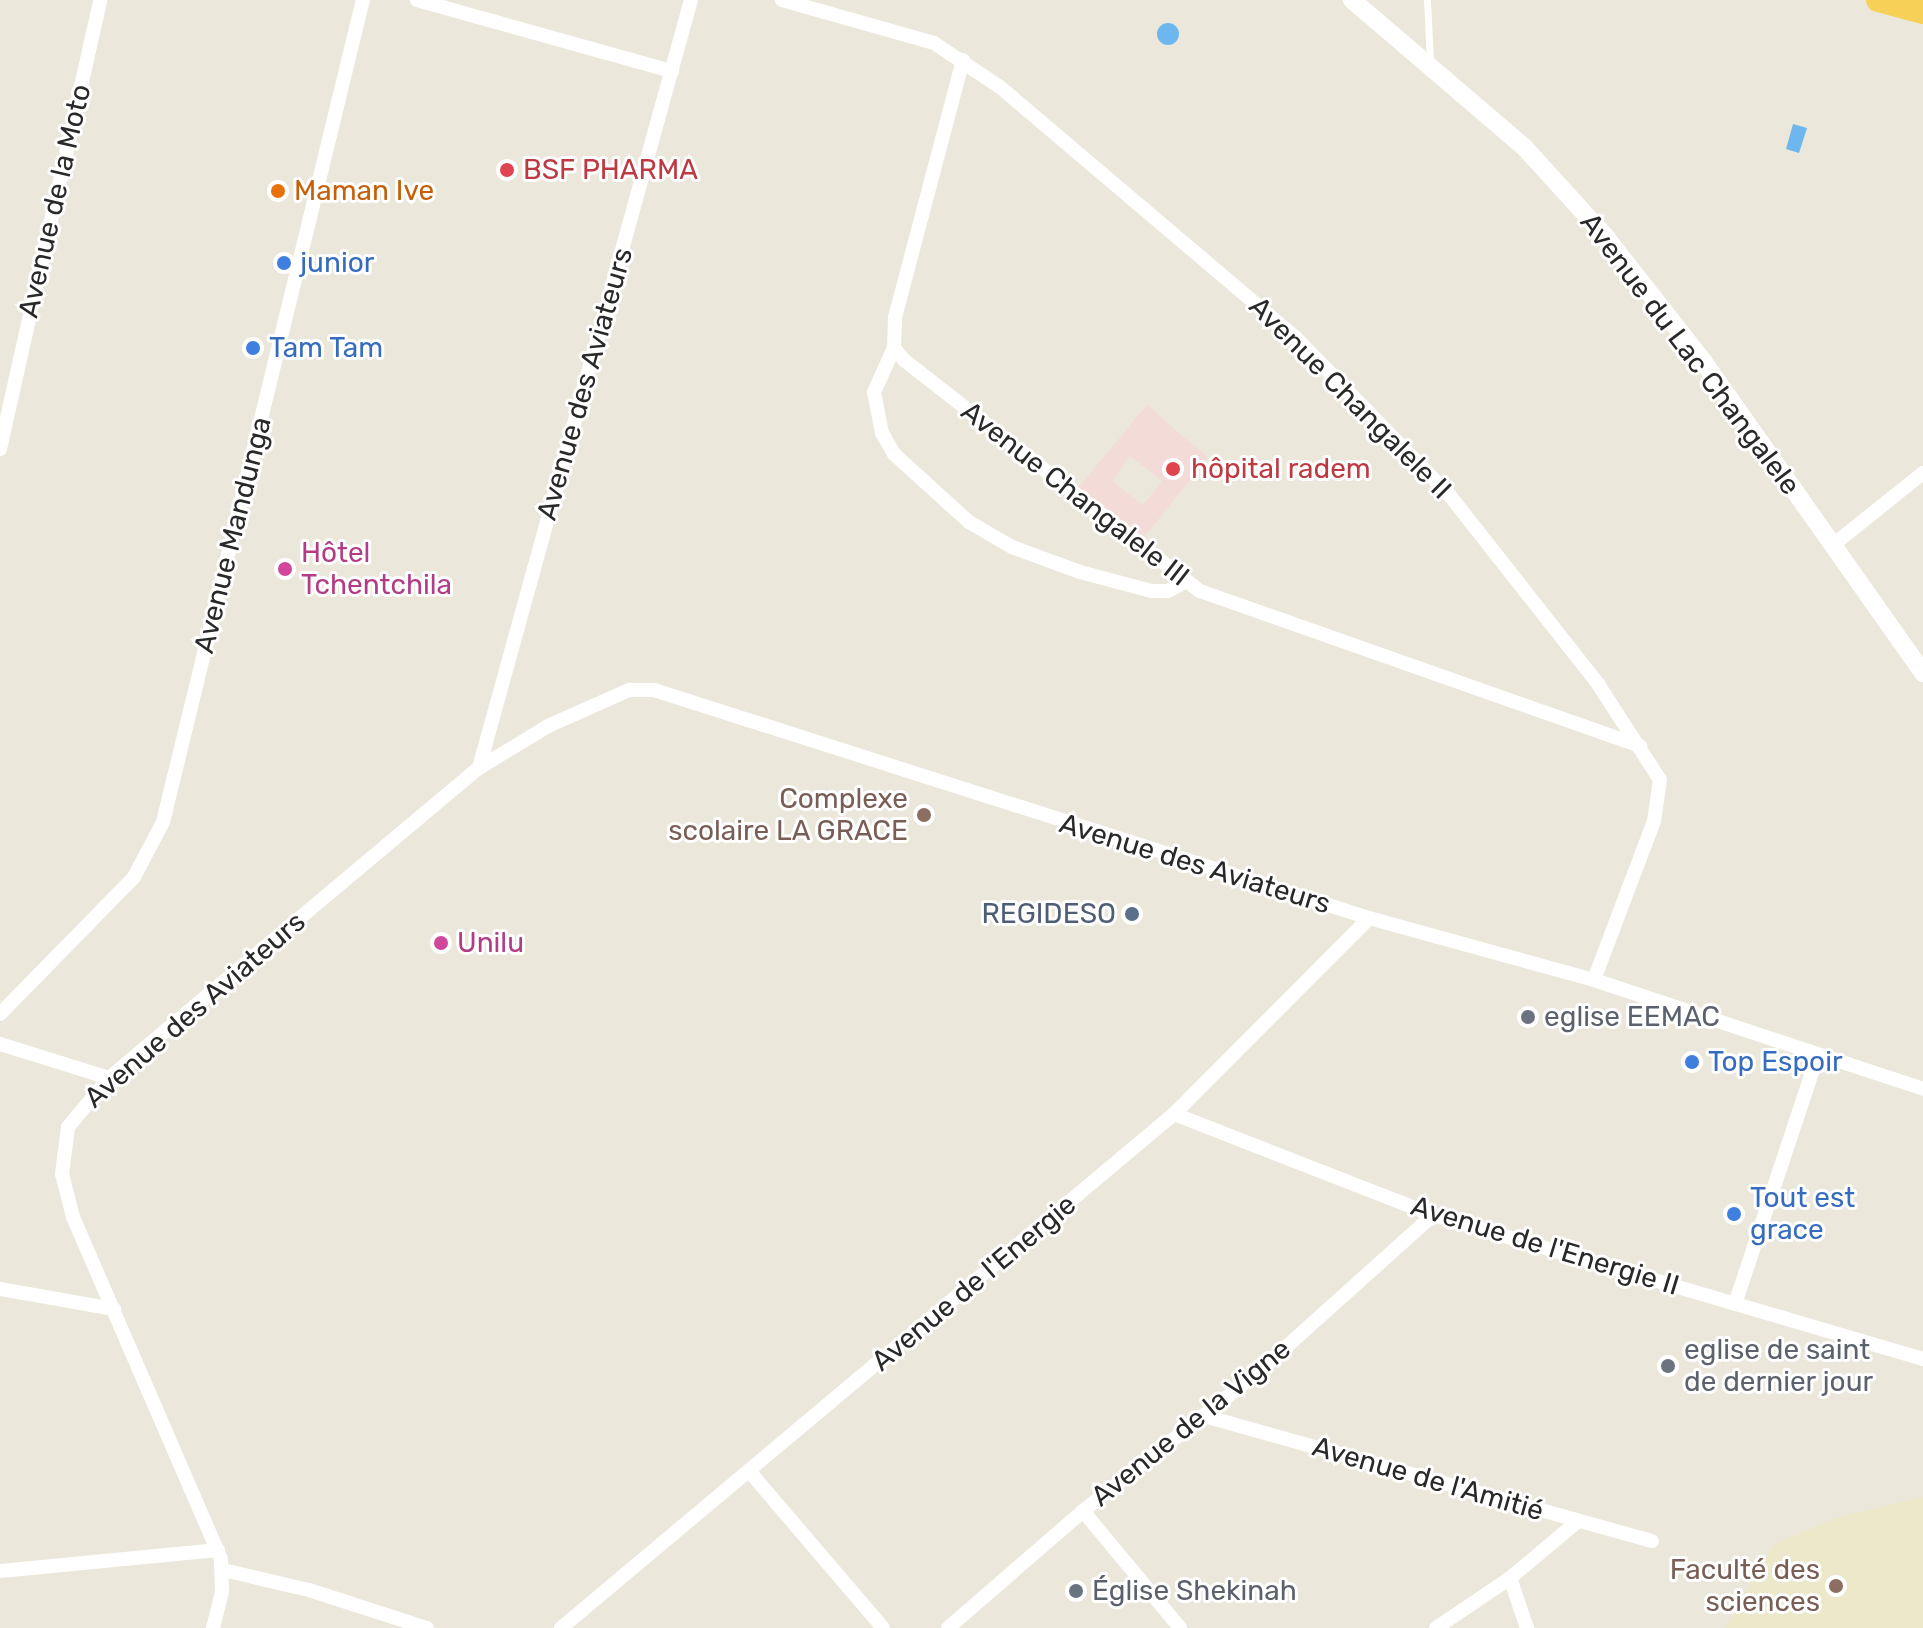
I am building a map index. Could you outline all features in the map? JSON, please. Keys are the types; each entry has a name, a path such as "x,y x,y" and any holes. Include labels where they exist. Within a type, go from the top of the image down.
{"highway":[{"path":"1878,0 1923,12"}],"street":[{"name":"Avenue de la Moto","path":"0,449 100,0"},
{"name":"Avenue Mandunga","path":"0,1014 134,877 163,822 363,0"},
{"path":"417,0 672,71"},
{"name":"Avenue des Aviateurs","path":"479,768 691,0"},
{"name":"Avenue Changalele II","path":"782,0 896,29 963,60 1295,337 1390,431 1537,603 1640,746 1660,780 1661,795 1594,980"},
{"name":"Avenue du Lac Changalele","path":"1352,0 1430,63 1525,148 1605,236 1703,361 1923,673"},
{"path":"963,60 895,318 894,348 874,392 882,433 894,454 969,522 1012,547 1080,572 1152,591 1185,582"},
{"name":"Avenue Changalele III","path":"894,348 1185,582 1309,632 1640,746"},
{"path":"1833,545 1923,473"},
{"name":"Avenue des Aviateurs","path":"213,1628 223,1570 218,1550 69,1208 61,1159 74,1115 109,1078 479,768 602,700 629,690 654,690 1369,918 1594,980 1923,1089"},
{"name":"Avenue de l'Energie","path":"561,1628 1174,1114 1369,918"},
{"path":"0,1044 109,1078"},
{"path":"1735,1304 1818,1054"},
{"name":"Avenue de l'Energie II","path":"1174,1114 1433,1215 1923,1359"},
{"name":"Avenue de la Vigne","path":"948,1628 1083,1511 1204,1416 1433,1215"},
{"path":"0,1289 114,1309"},
{"name":"Avenue de l'Amitié","path":"1204,1416 1652,1541"},
{"path":"749,1471 883,1628"},
{"path":"1083,1511 1180,1628"},
{"path":"1436,1628 1510,1578 1577,1522"},
{"path":"0,1571 218,1550"},
{"path":"223,1570 309,1590 427,1628"},
{"path":"1510,1578 1527,1628"}],"lane":[{"path":"1427,0 1430,63"}],"shaded area":[{"name":"hôpital radem","path":"1147,405 1208,458 1144,537 1078,488","holes":["1130,456 1162,481 1143,505 1112,481"]},
{"name":"Faculté des sciences","path":"1923,1497 1923,1628 1725,1628 1774,1544 1839,1517"}],"water":[{"path":"1168,23 1176,26 1179,34 1176,42 1168,45 1160,42 1157,34 1160,26"},
{"path":"1793,124 1807,128 1799,153 1786,149"}],"place":[{"name":"BSF PHARMA","path":"507,170"},
{"name":"Maman Ive","path":"278,191"},
{"name":"junior","path":"284,263"},
{"name":"Tam Tam","path":"253,348"},
{"name":"hôpital radem","path":"1173,469"},
{"name":"Hôtel Tchentchila","path":"285,569"},
{"name":"Complexe scolaire LA GRACE","path":"924,815"},
{"name":"REGIDESO","path":"1132,914"},
{"name":"Unilu","path":"441,943"},
{"name":"eglise EEMAC","path":"1528,1017"},
{"name":"Top Espoir","path":"1692,1062"},
{"name":"Tout est grace","path":"1734,1214"},
{"name":"eglise de saint de dernier jour","path":"1668,1366"},
{"name":"Faculté des sciences","path":"1836,1586"},
{"name":"Église Shekinah","path":"1076,1591"}]}
